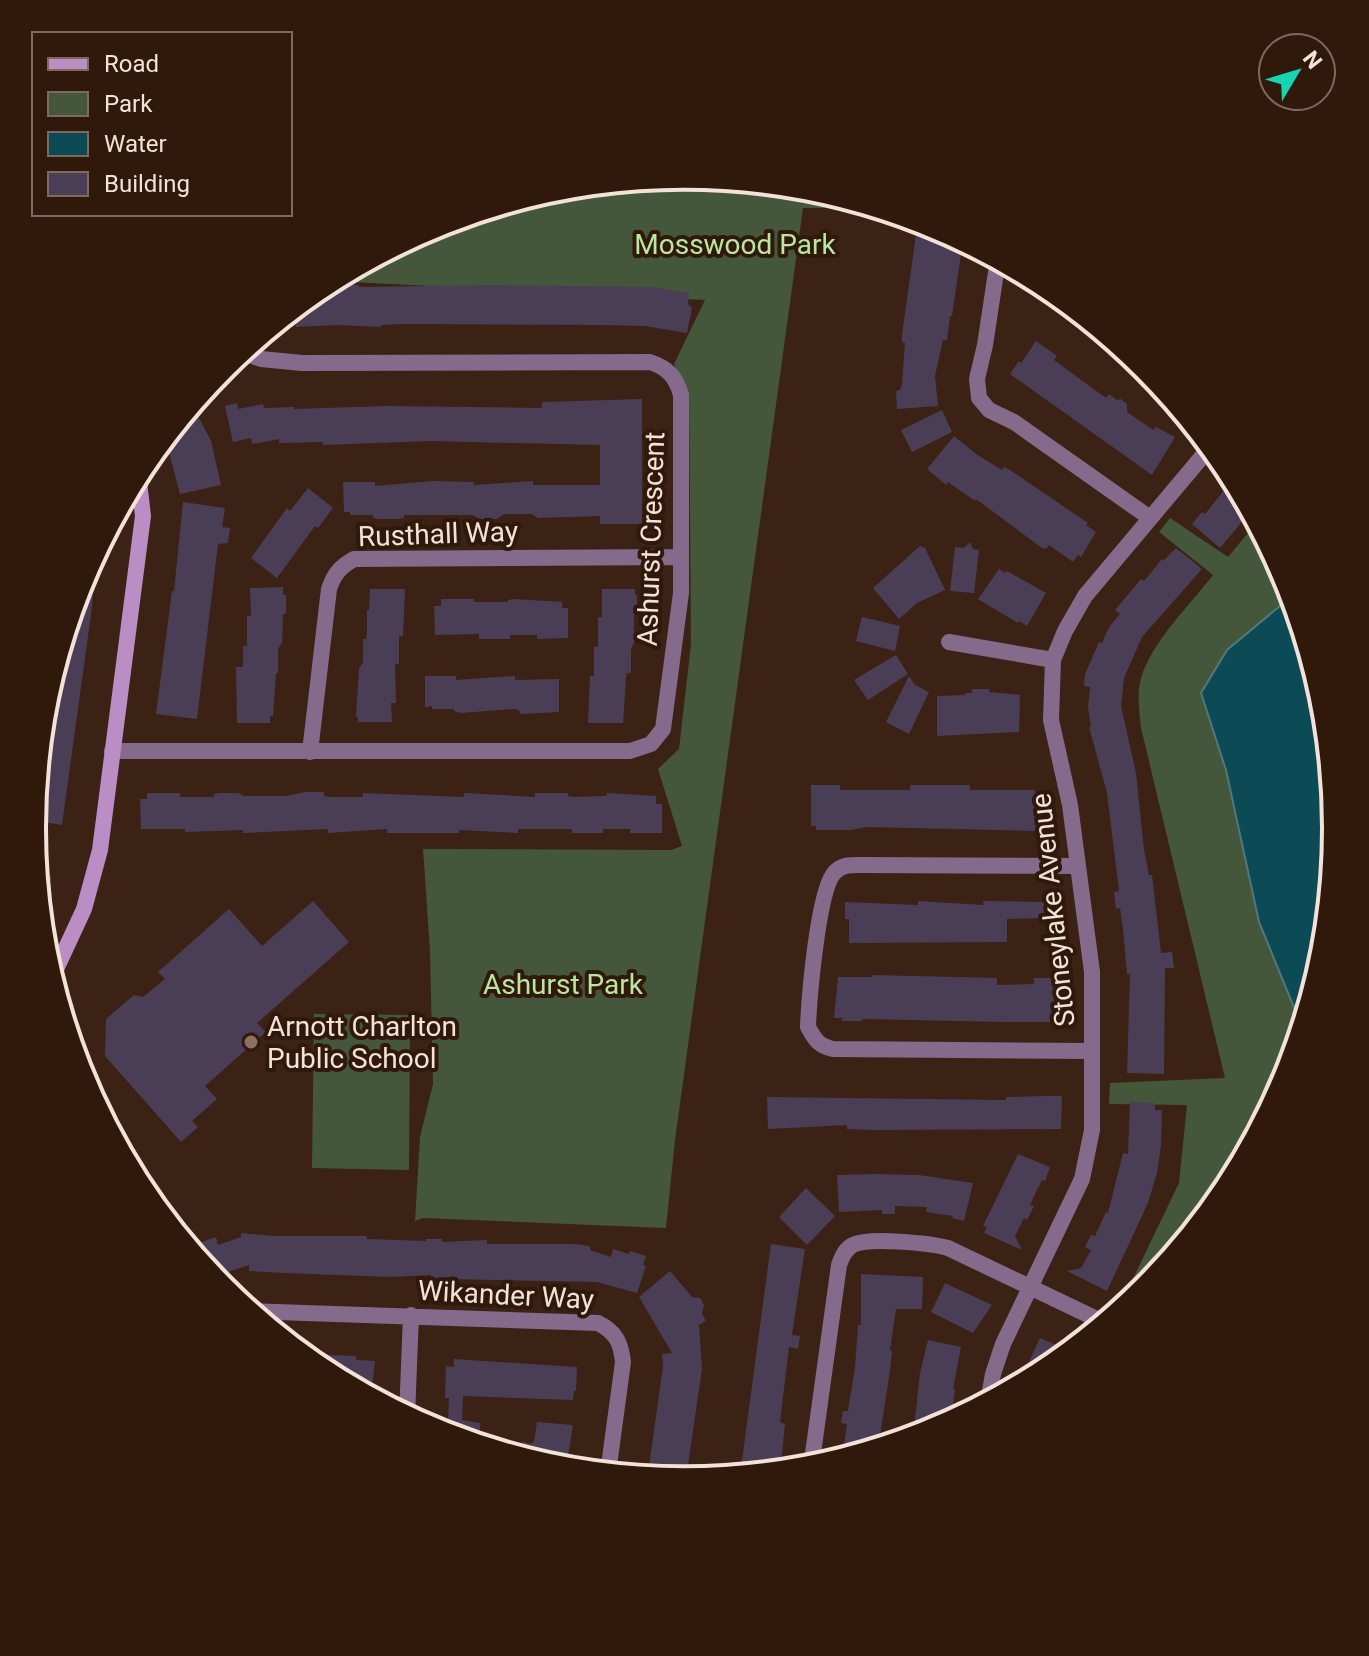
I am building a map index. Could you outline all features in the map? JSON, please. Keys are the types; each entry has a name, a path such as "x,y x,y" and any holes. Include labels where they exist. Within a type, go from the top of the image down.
{"street":[{"path":"996,271 977,379 979,398 989,410 1014,422 1150,518"},
{"name":"Ashurst Crescent","path":"112,751 630,751 651,744 663,729 681,593 681,395 678,383 663,366 650,362 302,363 255,357"},
{"name":"Stoneylake Avenue","path":"991,1388 1000,1351 1086,1165 1092,1130 1092,972 1064,770 1051,720 1053,660 1085,596 1203,456"},
{"path":"60,962 73,937 100,850 143,516 141,495"},
{"name":"Rusthall Way","path":"310,752 329,589 333,576 354,559 681,557"},
{"path":"949,642 1053,660"},
{"path":"1078,866 844,866 835,871 824,893 808,1027 815,1040 823,1047 833,1049 1092,1051"},
{"path":"813,1453 839,1265 851,1246 862,1242 937,1245 959,1252 1094,1317"},
{"name":"Wikander Way","path":"268,1311 587,1321 608,1328 622,1347 623,1362 610,1462"},
{"path":"407,1403 411,1315"}],"green space":[{"path":"643,191 726,191 768,195 836,208 803,208 675,1140 666,1228 423,1218 415,1221 420,1137 433,1084 430,951 423,849 671,850 682,846 658,769 679,749 691,644 689,399 674,364 705,300 354,282 402,255 479,223 519,211 601,195"},
{"path":"1170,518 1228,557 1249,531 1257,546 1289,623 1311,703 1322,786 1322,870 1311,953 1301,993 1289,1033 1257,1110 1215,1183 1191,1217 1130,1284 1179,1183 1187,1105 1109,1104 1110,1083 1225,1078 1139,714 1139,686 1149,659 1165,633 1213,575 1159,532"},
{"path":"314,1014 410,1015 409,1170 312,1168"}],"water":[{"path":"1281,602 1311,703 1322,786 1322,870 1318,911 1296,1011 1259,922 1226,770 1201,693 1227,650"}],"building":[{"path":"916,233 961,252 947,340 943,340 935,376 938,406 897,409 896,391 902,384 905,343 902,342"},
{"path":"349,285 652,287 689,293 688,304 692,308 687,333 645,326 603,325 296,327 296,321"},
{"path":"1036,341 1057,356 1054,360 1106,398 1109,394 1117,400 1121,399 1127,404 1127,412 1153,430 1156,427 1175,437 1152,475 1010,374"},
{"path":"642,399 642,524 600,524 600,516 538,518 532,514 504,514 497,519 479,519 473,515 404,515 404,518 398,519 380,519 373,518 373,515 350,515 350,512 344,512 343,482 375,482 375,486 433,481 474,482 474,485 533,481 533,485 600,485 600,445 430,441 323,445 323,442 279,443 279,439 252,444 251,438 233,442 225,406 237,403 238,409 263,404 264,408 294,409 386,406 542,408 542,402"},
{"path":"942,410 952,432 912,452 901,430"},
{"path":"198,415 211,441 221,485 180,494 169,452"},
{"path":"954,436 976,454 1002,470 1004,467 1010,470 1088,523 1086,525 1096,532 1081,557 1078,555 1073,562 1049,545 1046,549 1042,548 976,499 948,482 946,485 927,469"},
{"path":"308,488 333,508 318,528 315,526 277,578 251,558 287,508 290,511"},
{"path":"1225,489 1243,520 1220,548 1192,524 1202,512 1205,514"},
{"path":"183,502 225,508 222,527 230,528 228,543 218,544 197,719 156,714"},
{"path":"970,542 973,549 979,550 974,593 950,591 955,547 964,548"},
{"path":"920,546 925,548 945,590 917,603 899,619 873,588"},
{"path":"1176,548 1202,569 1142,637 1124,678 1121,706 1136,773 1144,850 1149,875 1152,875 1161,953 1172,952 1174,968 1165,968 1164,1074 1127,1073 1130,974 1127,974 1120,908 1116,909 1114,892 1119,891 1107,793 1089,727 1090,687 1084,686 1085,674 1099,642 1102,643 1109,627 1120,614 1115,610 1141,579 1144,581"},
{"path":"999,569 1046,593 1027,626 978,599"},
{"path":"283,587 286,614 283,614 282,643 278,649 273,716 270,716 270,723 237,723 236,667 243,667 243,646 247,646 247,616 251,616 250,588"},
{"path":"93,588 92,607 62,825 46,823 51,745 68,663"},
{"path":"370,589 405,589 403,636 399,636 399,664 395,664 396,703 391,703 392,722 358,722 356,717"},
{"path":"602,589 635,589 637,595 631,673 627,673 626,678 623,723 588,723 590,676 594,676 594,647 598,647 598,617 602,617"},
{"path":"441,599 562,602 562,608 568,608 568,638 537,639 537,635 510,635 510,639 479,639 479,634 435,635 434,606 441,606"},
{"path":"862,617 900,626 895,651 856,641"},
{"path":"896,655 908,674 868,700 854,680"},
{"path":"425,676 456,676 456,680 515,676 515,680 559,679 559,712 520,714 519,710 513,709 461,713 454,709 432,709 432,706 425,707"},
{"path":"909,676 915,685 929,692 909,734 886,722"},
{"path":"972,689 1020,695 1019,732 937,736 937,696 965,695 972,693"},
{"path":"811,785 840,785 840,790 910,790 910,785 970,785 970,790 1035,790 1035,802 1039,802 1039,827 1035,827 1035,831 867,827 816,830 816,826 811,826"},
{"path":"324,792 324,796 330,797 363,797 363,793 464,797 464,793 535,797 535,793 568,793 568,796 574,797 607,796 607,793 656,796 656,804 662,804 662,833 630,833 630,829 603,829 603,833 572,833 572,829 518,829 518,833 459,830 459,833 387,833 387,829 328,833 328,829 243,833 243,830 185,832 185,829 141,829 140,799 147,799 147,793 214,797 214,794 220,793 285,796"},
{"path":"313,901 349,942 257,1023 266,1032 205,1086 217,1099 192,1121 198,1127 181,1142 105,1056 106,1019 134,995 143,997 165,979 158,972 229,909 262,946"},
{"path":"918,901 984,905 983,901 1048,902 1048,918 1007,919 1007,942 849,943 845,902 918,905"},
{"path":"838,977 997,978 997,985 1034,984 1034,978 1062,978 1062,1019 1057,1019 1057,1022 1006,1022 842,1021 842,1018 834,1018"},
{"path":"1062,1096 1061,1129 872,1130 847,1129 847,1125 768,1129 767,1097 1006,1100 1006,1097"},
{"path":"1130,1102 1155,1103 1155,1110 1162,1110 1161,1145 1148,1203 1107,1291 1067,1271 1081,1268 1091,1250 1085,1247 1108,1213 1123,1153 1128,1154"},
{"path":"1018,1154 1050,1167 1030,1205 1034,1206 1027,1220 1024,1218 1015,1236 1022,1250 984,1233 987,1227 983,1226"},
{"path":"837,1175 919,1175 973,1183 964,1221 926,1212 927,1207 895,1206 895,1214 882,1214 882,1210 839,1212"},
{"path":"806,1188 835,1216 807,1245 779,1217"},
{"path":"241,1233 367,1236 367,1239 426,1241 442,1239 442,1242 487,1240 487,1244 574,1244 590,1246 590,1250 611,1257 613,1249 629,1254 630,1251 646,1256 643,1265 646,1266 637,1293 597,1282 284,1273 249,1271 249,1265 227,1272 199,1243 216,1237 218,1245 241,1237"},
{"path":"771,1244 805,1249 792,1335 800,1336 798,1349 789,1347 780,1422 785,1424 781,1459 742,1464"},
{"path":"670,1271 692,1297 700,1298 704,1305 702,1314 706,1321 699,1325 702,1369 688,1466 649,1465 662,1354 672,1353 639,1297"},
{"path":"861,1274 923,1277 922,1309 896,1309 880,1436 844,1446 847,1424 841,1423 843,1411 848,1411 858,1325 861,1325"},
{"path":"945,1283 992,1305 973,1333 931,1312"},
{"path":"1040,1338 1058,1346 1039,1359 1027,1366"},
{"path":"928,1340 961,1347 953,1407 914,1424 920,1373"},
{"path":"324,1355 356,1356 356,1360 375,1361 372,1385"},
{"path":"454,1359 577,1367 576,1391 573,1400 463,1396 462,1420 480,1423 480,1433 448,1421 446,1366 454,1367"},
{"path":"537,1422 573,1425 568,1455 522,1446 523,1442 531,1444"}],"place":[{"name":"Arnott Charlton Public School","path":"251,1042"}],"park label":[{"name":"Mosswood Park","path":"735,244"},
{"name":"Ashurst Park","path":"563,984"}]}
